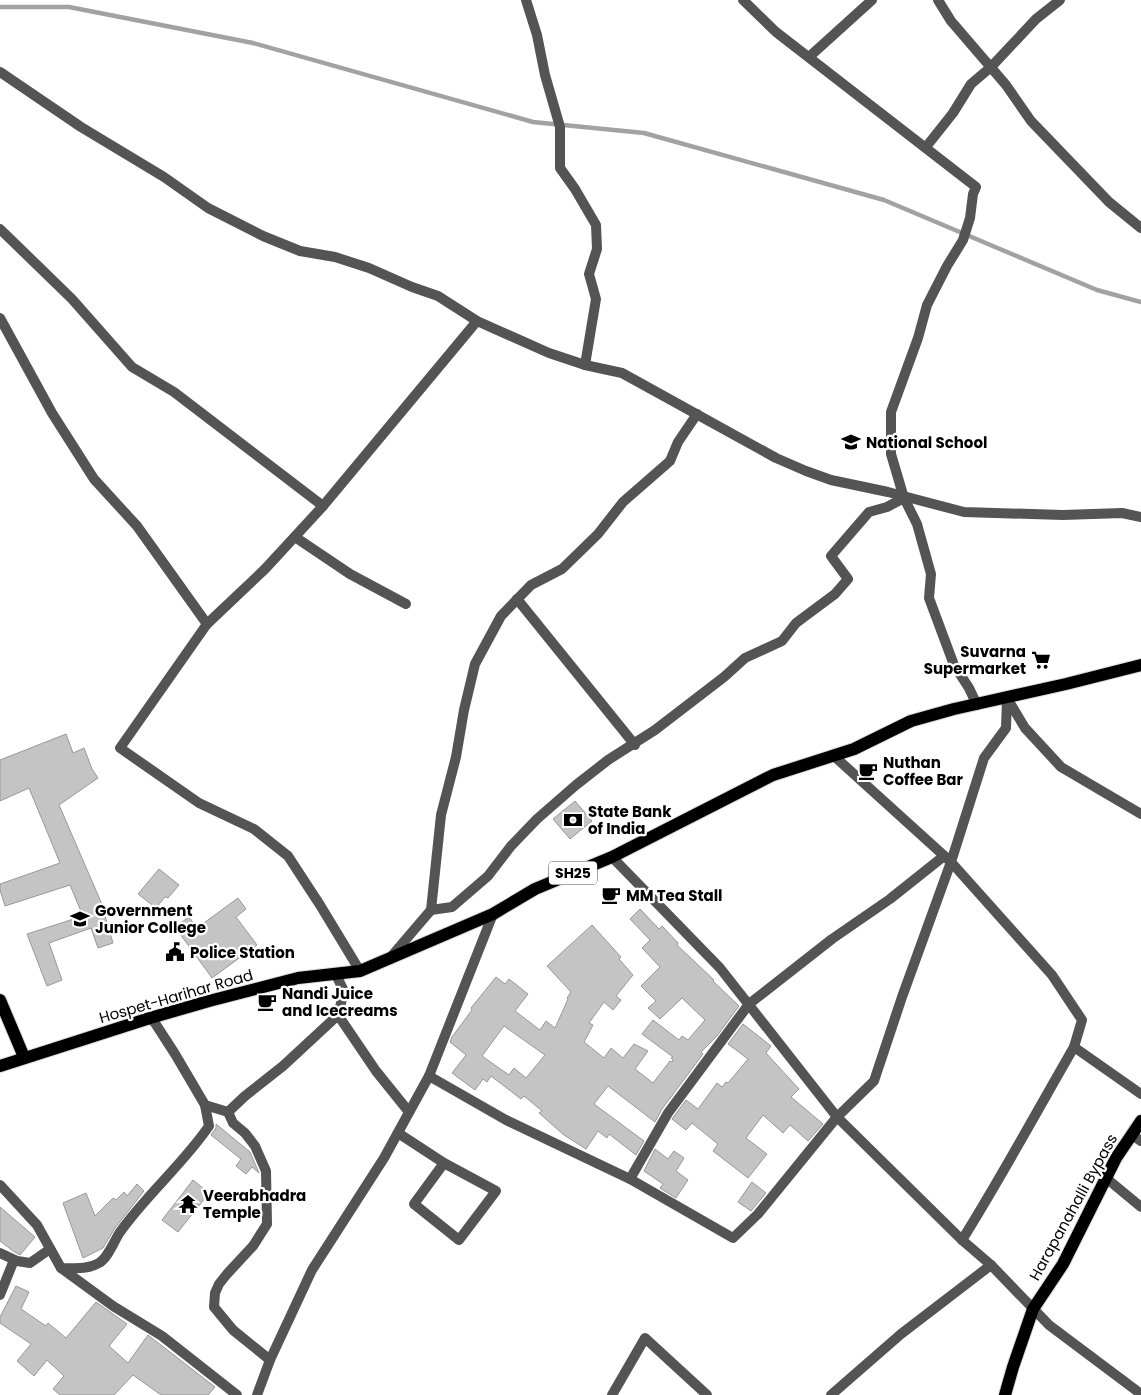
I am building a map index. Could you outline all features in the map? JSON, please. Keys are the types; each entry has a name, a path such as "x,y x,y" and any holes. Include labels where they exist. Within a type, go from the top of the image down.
{"main road":[{"name":"Hospet-Harihar Road","path":"0,1066 150,1018 298,978 360,971 493,914 535,889 612,857 773,775 854,749 911,722 1141,665"},
{"path":"0,1000 24,1057"},
{"name":"Harapanahalli Bypass","path":"1005,1395 1033,1309 1063,1264 1116,1158 1136,1138 1141,1121"}],"street":[{"path":"526,0 538,35 545,75 560,127 560,168 596,225 597,249 589,274 596,299 585,365"},
{"path":"743,0 776,32 976,187 963,240 927,305 918,338 891,412 891,454 904,498 917,524 931,574 929,598 954,665 969,688 977,705"},
{"path":"809,57 872,0"},
{"path":"938,0 951,21 991,67 1032,122 1109,202 1141,228"},
{"path":"926,147 953,113 972,84 991,67 1036,19 1060,0"},
{"path":"0,72 82,127 164,177 208,208 263,236 300,251 334,257 369,268 438,296 477,321 550,353 585,365 622,373 776,458 806,471 831,480 888,492 904,498 964,512 1063,515 1122,513 1141,517"},
{"path":"0,229 72,299 132,367 174,392 323,506"},
{"path":"0,318 52,413 94,479 137,526 207,624"},
{"path":"360,971 320,904 288,856 254,829 199,803 120,748 207,624 265,569 323,506 477,321"},
{"path":"389,958 432,910 441,815 456,757 464,710 475,664 501,616 530,585 562,569 598,534 623,502 670,461 678,442 697,414"},
{"path":"432,910 452,907 488,876 511,846 537,820 608,760 634,745 724,677 745,658 782,641 796,623 835,594 848,579 831,556 869,512 888,507 904,498"},
{"path":"295,537 350,574 406,604"},
{"path":"517,599 634,745"},
{"path":"1007,698 1025,728 1060,767 1141,814"},
{"path":"430,1076 506,1120 630,1179 733,1238 758,1214 837,1117 874,1081 947,859 984,758 1006,728 1007,698"},
{"path":"834,756 947,859 1052,975 1082,1020 1074,1047 1002,1176 962,1240"},
{"path":"612,857 720,968 837,1117 962,1240 991,1264 1049,1325 1141,1394"},
{"path":"630,1179 668,1112 749,1004 832,939 947,859"},
{"path":"257,1395 270,1360 312,1270 384,1158 430,1076 493,914"},
{"path":"228,1112 244,1096 283,1066 338,1015 344,991 335,973"},
{"path":"338,1015 376,1071 410,1112"},
{"path":"61,1268 90,1268 101,1262 121,1231 209,1126 205,1104 176,1054 156,1023 150,1018"},
{"path":"1074,1047 1141,1094"},
{"path":"205,1104 228,1112 233,1123 245,1133 255,1146 266,1171 267,1224 253,1246 219,1284 215,1293 214,1308 233,1330 270,1360"},
{"path":"398,1133 444,1163 496,1191 459,1240 414,1204 444,1163"},
{"path":"1106,1178 1141,1206"},
{"path":"0,1185 38,1225 61,1268 113,1306 162,1336 237,1395"},
{"path":"0,1253 14,1260 30,1263 50,1249"},
{"path":"0,1296 14,1260"},
{"path":"831,1395 902,1334 991,1264"},
{"path":"612,1395 645,1338 707,1395"}],"building":[{"path":"66,734 73,753 84,748 92,769 98,778 59,805 101,902 113,943 98,948 91,928 49,943 62,980 47,986 27,934 83,916 70,885 5,906 0,884 60,863 29,788 0,801 0,760"},
{"name":"State Bank of India","path":"575,801 592,821 570,839 553,819"},
{"path":"159,869 179,885 156,908 138,894"},
{"path":"238,898 246,909 236,917 257,945 212,978 175,927 189,917 197,928"},
{"path":"640,909 659,929 662,926 678,943 677,945 739,1006 717,1036 701,1052 703,1054 662,1109 655,1122 608,1086 594,1104 644,1141 636,1155 609,1134 607,1138 598,1131 586,1149 564,1135 539,1113 542,1111 524,1096 521,1099 491,1076 487,1082 483,1079 475,1090 452,1073 466,1055 450,1042 472,1010 471,1008 496,977 505,984 509,979 528,994 515,1011 540,1030 546,1021 555,1028 571,992 547,966 592,925 621,957 619,959 633,975 616,996 621,1000 613,1010 604,1002 589,1023 593,1025 584,1042 604,1058 611,1048 623,1058 634,1044 648,1051 635,1069 653,1083 670,1061 672,1062 671,1058 673,1057 642,1034 653,1020 679,1040 682,1036 688,1040 705,1020 682,998 660,1019 648,1008 656,1001 641,986 660,967 642,948 650,940 630,919","holes":["504,1026 545,1055 526,1078 514,1068 509,1075 482,1056"]},
{"path":"743,1024 771,1046 766,1053 799,1089 791,1097 823,1124 808,1141 790,1125 783,1133 763,1115 746,1138 767,1154 748,1178 713,1151 718,1144 692,1123 686,1130 672,1119 686,1100 698,1109 717,1083 722,1087 726,1082 728,1083 748,1059 728,1044"},
{"path":"216,1124 250,1152 259,1173 252,1167 246,1174 236,1166 241,1159 211,1135 216,1128"},
{"path":"655,1149 668,1159 674,1151 684,1158 676,1171 688,1180 676,1198 660,1188 663,1184 644,1171"},
{"path":"193,1180 209,1193 178,1232 162,1220"},
{"path":"752,1182 766,1193 751,1211 738,1202"},
{"path":"137,1184 144,1191 115,1228 103,1248 83,1258 63,1203 86,1193 95,1216 113,1198 116,1200 124,1192 127,1196"},
{"path":"0,1207 35,1237 20,1255 0,1241"},
{"path":"16,1286 29,1292 21,1309 46,1326 48,1323 66,1338 96,1302 127,1324 109,1346 128,1363 148,1335 215,1387 208,1395 161,1395 133,1375 114,1395 60,1395 53,1389 64,1376 47,1360 34,1376 17,1361 31,1344 0,1323 0,1317"}],"waterway":[{"path":"0,7 69,7 253,43 533,122 644,133 884,200 1097,290 1141,302"}],"place":[{"name":"National School","path":"851,442"},
{"name":"Suvarna Supermarket","path":"1041,660"},
{"name":"Nuthan Coffee Bar","path":"868,771"},
{"name":"State Bank of India","path":"573,820"},
{"name":"MM Tea Stall","path":"611,895"},
{"name":"Government Junior College","path":"80,919"},
{"name":"Police Station","path":"175,952"},
{"name":"Nandi Juice and Icecreams","path":"267,1002"},
{"name":"Veerabhadra Temple","path":"188,1204"}]}
